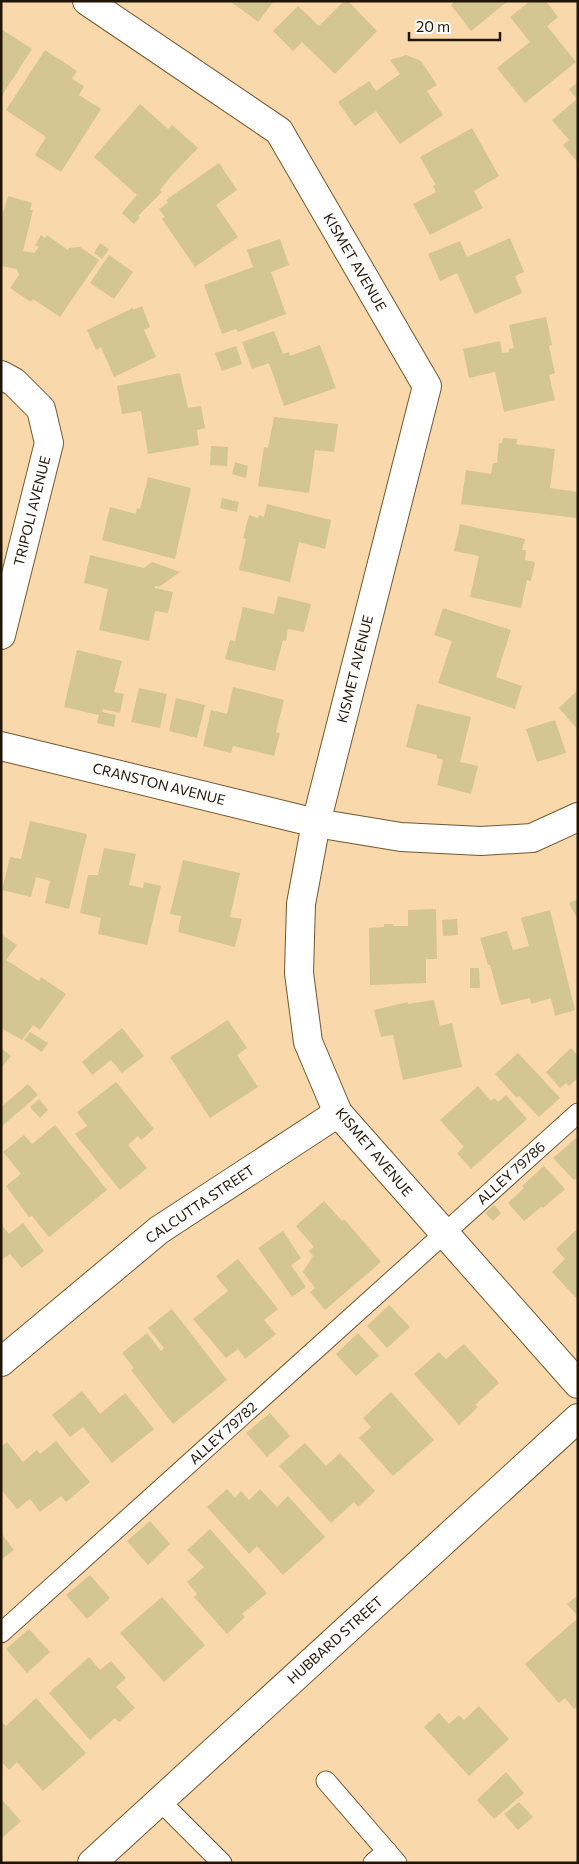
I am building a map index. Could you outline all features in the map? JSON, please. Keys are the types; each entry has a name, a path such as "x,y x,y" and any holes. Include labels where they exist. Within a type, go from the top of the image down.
{"street":[{"name":"KISMET AVENUE","path":"87,1 279,131 427,386 316,823 302,904 299,973 308,1042 338,1113 578,1384"},
{"name":"TRIPOLI AVENUE","path":"1,375 14,382 41,409 49,443 1,635"},
{"name":"CRANSTON AVENUE","path":"1,746 316,823"},
{"path":"316,823 401,838 481,841 532,838 578,817"},
{"name":"CALCUTTA STREET","path":"1,1362 159,1230 338,1113"},
{"name":"HUBBARD STREET","path":"92,1863 578,1418"}],"lane":[{"name":"ALLEY 79786","path":"444,1233 578,1113"},
{"name":"ALLEY 79782","path":"1,1633 444,1233"},
{"path":"326,1781 386,1859"},
{"path":"160,1801 222,1863"}],"building":[{"path":"230,1 274,1 258,22"},
{"path":"344,1 348,1 377,31 335,74 302,42 293,51 273,31 298,6 319,26"},
{"path":"455,1 508,1 471,31 451,5"},
{"path":"530,1 546,1 558,17 547,26 576,62 525,103 497,68 530,42 510,17"},
{"path":"1,29 32,49 1,97"},
{"path":"45,50 77,71 72,79 84,86 79,95 101,109 61,172 35,155 46,137 6,110"},
{"path":"406,55 421,61 437,85 427,91 443,115 400,144 376,111 355,126 338,102 369,81 376,91 400,74 390,60"},
{"path":"578,82 578,163 563,145 569,140 552,120 577,99 569,89"},
{"path":"140,104 168,129 172,125 198,148 172,175 160,190 162,192 138,216 140,217 134,224 122,213 137,195 94,157"},
{"path":"472,128 499,176 474,191 483,208 430,235 413,204 436,192 433,186 436,185 420,157"},
{"path":"219,163 237,190 216,205 238,237 195,267 162,219 165,217 159,209 168,203 166,200"},
{"path":"8,196 32,203 30,210 33,210 23,251 34,253 39,247 35,245 41,235 45,238 47,235 68,250 69,248 80,247 99,260 60,317 33,299 31,302 10,288 19,275 17,269 1,266 1,219"},
{"path":"510,238 524,272 515,276 522,293 475,314 457,273 440,281 428,254 460,241 467,257"},
{"path":"280,239 289,265 271,272 286,314 238,332 236,329 222,334 204,285 253,267 247,250"},
{"path":"100,243 109,249 102,259 94,253"},
{"path":"109,255 133,272 114,299 90,283"},
{"path":"142,306 150,327 144,330 156,357 114,377 101,347 96,350 87,330 133,308 133,310"},
{"path":"546,317 552,345 549,346 555,373 549,375 555,400 504,412 495,372 469,378 463,349 500,341 502,353 509,352 509,349 514,348 509,325"},
{"path":"274,331 283,354 289,352 290,356 320,345 336,388 284,406 269,363 252,369 242,342"},
{"path":"236,346 242,364 222,371 215,353"},
{"path":"180,373 188,408 201,406 205,428 197,430 199,445 148,454 141,411 122,414 117,386"},
{"path":"274,417 338,424 334,452 315,450 309,493 258,486 264,447 268,448"},
{"path":"503,438 517,439 516,444 555,449 550,488 578,492 577,518 461,504 466,470 491,474 493,463 497,463 499,443 502,443"},
{"path":"211,446 228,447 227,466 210,465"},
{"path":"235,462 248,466 246,478 232,474"},
{"path":"148,477 191,488 175,559 102,540 110,507 136,514 137,508 140,509"},
{"path":"222,498 239,502 237,512 220,508"},
{"path":"267,504 331,520 325,549 299,542 290,582 239,570 246,539 243,538 249,515 258,518 259,515 264,517"},
{"path":"460,524 525,539 522,550 526,550 525,560 535,562 531,581 527,580 521,608 470,597 479,556 454,551"},
{"path":"90,555 144,568 152,562 180,572 159,587 155,586 155,588 173,592 168,613 155,611 149,641 99,630 108,589 84,583"},
{"path":"278,596 311,604 304,632 288,629 286,641 283,640 275,671 225,659 230,640 235,641 243,607 274,614"},
{"path":"443,608 511,630 496,677 522,686 515,709 438,683 452,641 434,635"},
{"path":"77,650 122,661 114,692 124,694 120,713 103,709 102,712 116,715 114,727 97,723 99,715 64,707"},
{"path":"233,687 284,700 276,732 280,733 274,756 233,746 231,753 203,746 211,710 227,714"},
{"path":"139,688 167,694 160,728 131,722"},
{"path":"578,690 578,730 559,708"},
{"path":"176,698 205,705 197,738 169,731"},
{"path":"417,704 471,717 460,762 478,766 471,794 437,785 443,760 437,758 437,755 406,747"},
{"path":"555,720 566,753 537,762 526,729"},
{"path":"30,821 87,834 69,909 45,903 50,881 36,877 31,897 2,890 10,857 21,859"},
{"path":"104,848 136,854 129,885 143,888 144,882 161,886 147,945 98,934 101,918 80,913 88,875 98,875"},
{"path":"183,860 240,873 230,917 242,919 235,947 178,932 181,916 170,914"},
{"path":"578,899 578,920 569,903"},
{"path":"436,909 437,959 426,959 426,983 370,985 369,928 384,927 384,924 408,926 408,910"},
{"path":"550,910 575,1010 555,1016 551,998 531,1004 530,998 501,1005 480,938 507,931 513,950 529,946 521,918"},
{"path":"457,919 458,935 443,936 442,920"},
{"path":"1,934 17,945 6,960 39,981 41,977 66,994 40,1030 33,1025 22,1040 1,1028 1,1016 3,1014 1,1013"},
{"path":"470,968 479,968 480,988 470,988"},
{"path":"434,1000 440,1026 452,1023 462,1067 403,1080 393,1035 381,1037 374,1010 408,1002 408,1004"},
{"path":"228,1020 247,1048 237,1055 258,1087 210,1118 170,1057"},
{"path":"122,1028 144,1056 122,1073 111,1060 92,1075 82,1062"},
{"path":"30,1032 48,1043 42,1052 24,1040"},
{"path":"1,1048 11,1056 1,1068"},
{"path":"571,1048 578,1056 578,1078 569,1086 566,1083 560,1088 546,1072"},
{"path":"518,1053 560,1098 539,1117 519,1096 517,1098 495,1074"},
{"path":"116,1082 154,1129 141,1140 138,1136 128,1145 147,1168 120,1190 75,1134 87,1126 77,1112"},
{"path":"28,1084 38,1095 1,1127 1,1107"},
{"path":"478,1086 491,1101 494,1098 498,1102 506,1095 527,1119 471,1169 457,1153 464,1147 440,1120"},
{"path":"39,1099 48,1110 40,1118 30,1107"},
{"path":"55,1125 107,1190 49,1237 32,1216 29,1217 6,1186 21,1174 3,1152 24,1135 32,1144"},
{"path":"576,1138 578,1140 578,1177 574,1180 553,1158"},
{"path":"544,1166 565,1189 524,1221 508,1203 524,1188 522,1186"},
{"path":"324,1201 342,1221 344,1219 381,1262 325,1310 310,1292 315,1288 303,1272 313,1256 309,1251 314,1247 296,1226"},
{"path":"494,1205 501,1213 493,1221 485,1213"},
{"path":"23,1223 44,1251 22,1268 10,1254 1,1260 1,1224 9,1234"},
{"path":"578,1228 578,1300 552,1272 565,1259 556,1249"},
{"path":"283,1231 301,1258 291,1265 306,1287 292,1297 258,1248"},
{"path":"238,1259 278,1309 264,1320 276,1334 245,1359 238,1349 226,1358 193,1319 228,1291 216,1276"},
{"path":"389,1305 410,1327 387,1348 367,1326"},
{"path":"172,1309 227,1380 173,1424 131,1370 134,1368 122,1353 147,1333 161,1351 164,1348 148,1328"},
{"path":"358,1333 379,1356 356,1376 336,1354"},
{"path":"464,1344 499,1383 475,1405 478,1407 459,1425 414,1374 439,1352 446,1359"},
{"path":"82,1391 100,1414 125,1393 154,1429 112,1463 83,1427 70,1437 52,1415"},
{"path":"391,1392 434,1440 393,1476 359,1438 371,1427 363,1418"},
{"path":"270,1413 290,1436 267,1457 246,1433"},
{"path":"56,1441 90,1482 66,1502 61,1496 40,1512 30,1499 17,1509 1,1489 1,1447 7,1442 23,1462 37,1450 40,1454"},
{"path":"305,1443 326,1466 340,1453 375,1491 358,1507 354,1502 331,1523 279,1466"},
{"path":"227,1489 235,1498 241,1491 249,1500 260,1489 277,1507 288,1496 325,1537 283,1575 257,1546 249,1554 207,1507"},
{"path":"150,1521 170,1544 148,1565 127,1541"},
{"path":"210,1529 267,1593 242,1614 245,1617 227,1634 194,1597 197,1594 187,1582 204,1567 187,1550"},
{"path":"1,1533 14,1550 1,1560"},
{"path":"90,1575 110,1598 87,1619 66,1595"},
{"path":"578,1595 578,1616 567,1604"},
{"path":"162,1597 205,1645 164,1682 120,1633"},
{"path":"578,1618 578,1706 574,1709 565,1698 559,1703 525,1664"},
{"path":"29,1629 50,1652 27,1673 6,1649"},
{"path":"89,1657 100,1670 111,1661 126,1678 116,1687 135,1708 119,1722 115,1718 90,1740 49,1693"},
{"path":"36,1698 86,1753 43,1791 17,1762 9,1770 1,1761 1,1721 6,1726"},
{"path":"479,1706 509,1739 469,1776 424,1727 439,1713 449,1724 459,1715 464,1720"},
{"path":"506,1772 524,1793 494,1819 477,1800"},
{"path":"1,1799 21,1821 1,1839"},
{"path":"519,1802 533,1817 518,1830 504,1814"}]}
